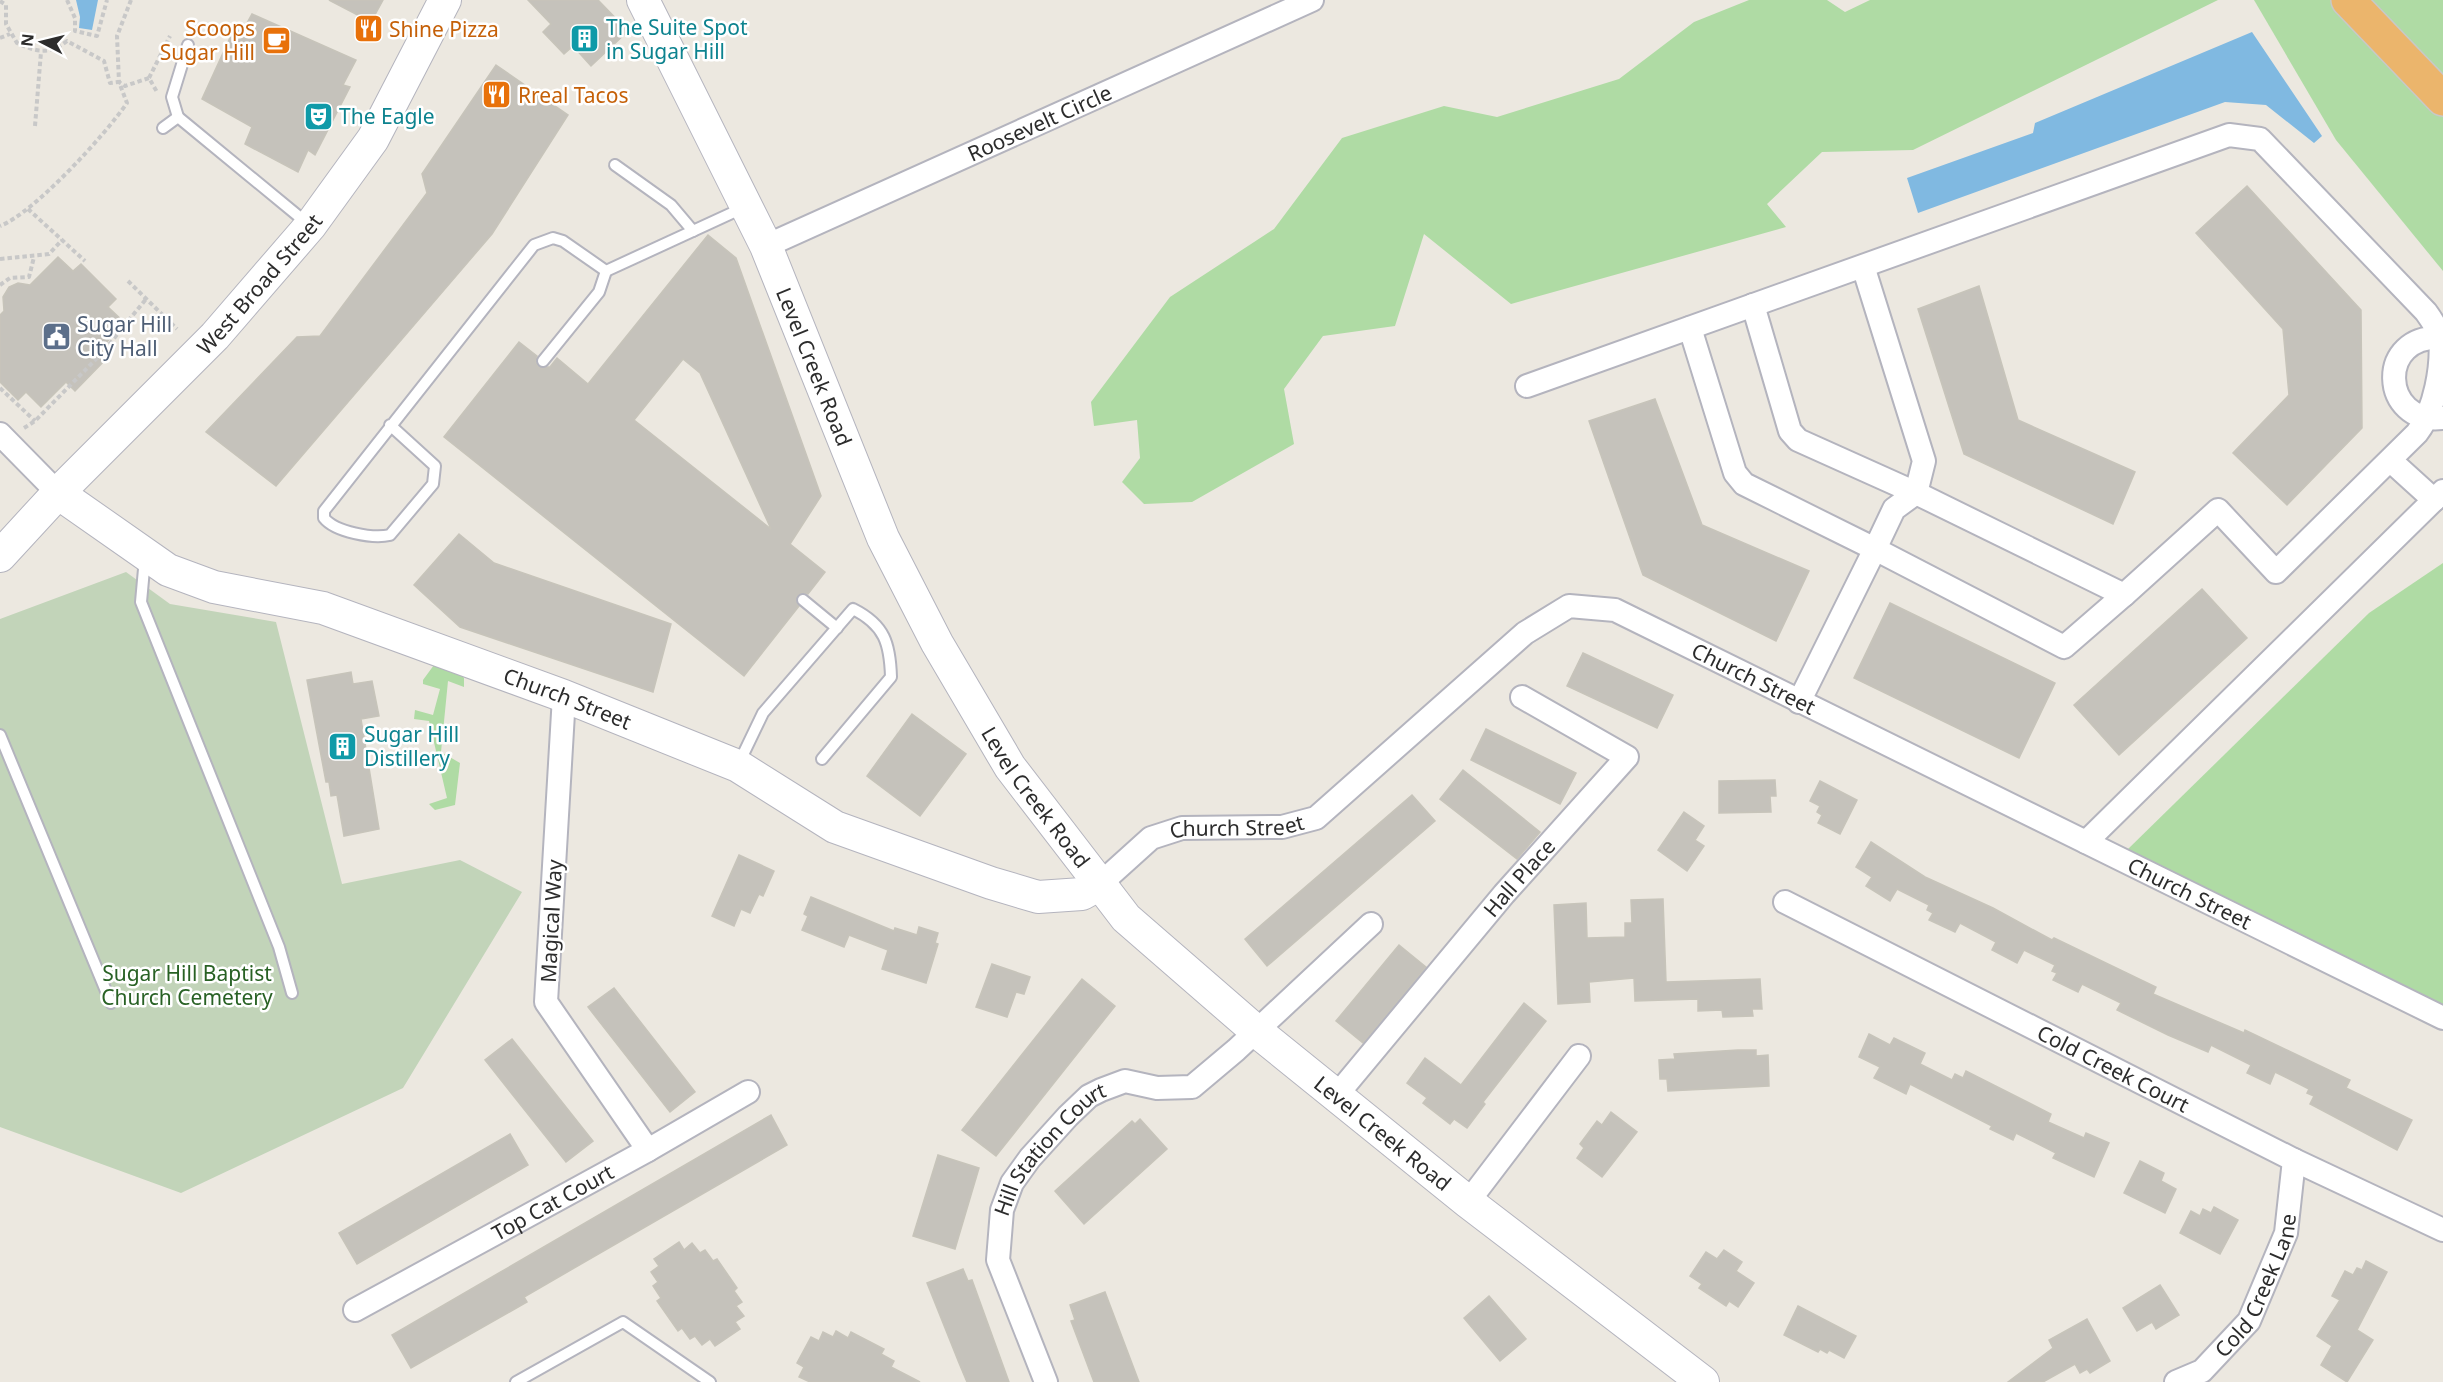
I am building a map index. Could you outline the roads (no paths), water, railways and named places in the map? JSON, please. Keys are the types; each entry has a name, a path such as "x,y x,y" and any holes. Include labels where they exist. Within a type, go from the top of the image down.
{"highway":[{"path":"2348,0 2443,99"}],"street":[{"name":"West Broad Street","path":"0,556 58,493 215,336 310,226 373,139 445,0"},
{"name":"Level Creek Road","path":"643,0 766,246 883,538 937,643 1010,767 1091,889 1183,970 1336,1096 1697,1380"},
{"name":"Roosevelt Circle","path":"766,246 1312,0"},
{"path":"1527,386 2229,135 2260,139 2426,312 2442,338 2442,361 2435,418 2276,572 2218,510 2064,647 1744,484 1736,474 1690,328"},
{"path":"1798,702 1894,509 1916,493 1924,460 1863,266"},
{"path":"1753,305 1790,431 1798,440 1916,493 2124,595"},
{"path":"2435,418 2411,412 2399,399 2394,385 2396,364 2403,350 2419,340 2442,338"},
{"path":"10,432 58,493"},
{"path":"2086,842 2438,496 2391,461"},
{"name":"Church Street","path":"58,493 168,570 214,586 323,609 564,696 738,766 835,827 991,884 1038,897 1091,889 1151,838 1182,828 1282,827 1316,818 1525,633 1569,606 1615,610 2443,1018"},
{"name":"Magical Way","path":"564,696 546,1002 648,1150"},
{"name":"Hall Place","path":"1336,1096 1504,894 1628,757 1522,697"},
{"name":"Cold Creek Court","path":"1785,902 2294,1160 2443,1230"},
{"name":"Hill Station Court","path":"1046,1382 998,1260 1002,1210 1012,1183 1047,1139 1089,1096 1125,1082 1157,1088 1191,1087 1371,924"},
{"path":"1468,1202 1579,1056"},
{"name":"Top Cat Court","path":"354,1310 648,1150 748,1092"},
{"name":"Cold Creek Lane","path":"2176,1382 2202,1371 2250,1321 2286,1233 2294,1160"}],"lane":[{"path":"188,45 172,96 178,117 310,226"},
{"path":"163,128 178,117"},
{"path":"615,165 671,205 693,231"},
{"path":"543,361 599,292 606,271 748,206"},
{"path":"390,425 435,466 433,484 390,535 376,537 330,524 324,518 324,511 390,425 534,245 553,238 563,241 606,271"},
{"path":"146,555 141,602 275,936 292,993"},
{"path":"803,600 837,628"},
{"path":"738,766 744,748 763,713 853,609 870,618 890,649 891,677 822,759"},
{"path":"0,735 111,1003"},
{"path":"516,1382 623,1322 710,1382"}],"water":[{"path":"76,0 98,0 92,30 79,28 80,17"},
{"path":"2252,32 2322,136 2314,143 2266,105 2225,102 1918,213 1907,178 2033,133 2035,123"}],"place":[{"name":"Shine Pizza","path":"368,29"},
{"name":"The Suite Spot in Sugar Hill","path":"585,39"},
{"name":"Scoops Sugar Hill","path":"276,40"},
{"name":"Rreal Tacos","path":"497,95"},
{"name":"The Eagle","path":"318,116"},
{"name":"Sugar Hill City Hall","path":"56,336"},
{"name":"Sugar Hill Distillery","path":"343,746"}],"park label":[{"name":"Sugar Hill Baptist Church Cemetery","path":"187,985"}]}
